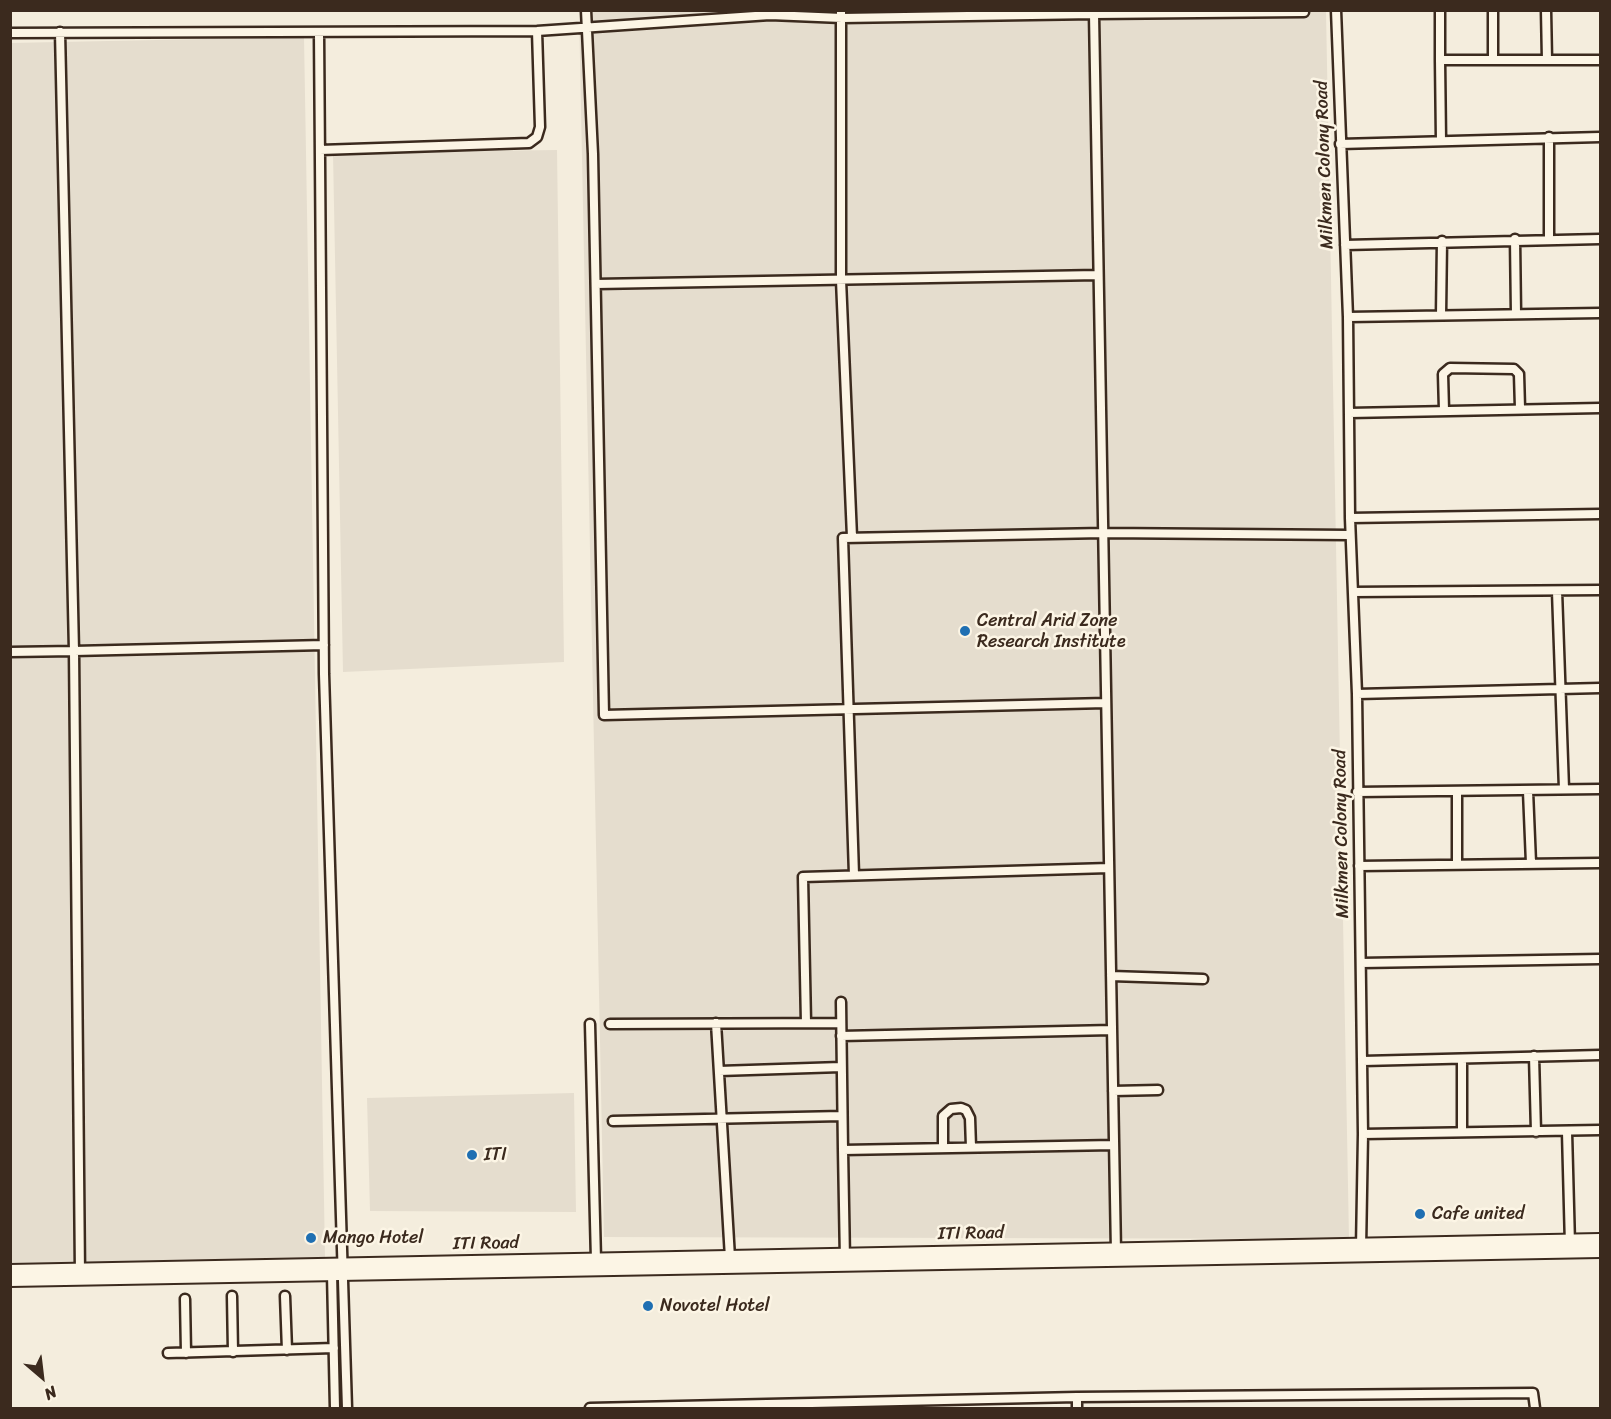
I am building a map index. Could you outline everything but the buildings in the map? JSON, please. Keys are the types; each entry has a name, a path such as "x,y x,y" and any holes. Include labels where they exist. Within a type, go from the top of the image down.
{"street":[{"path":"586,10 596,284 604,715 848,707 1106,703"},
{"name":"Milkmen Colony Road","path":"1336,10 1348,317 1350,535 1357,694 1363,1061 1361,1249"},
{"path":"1440,10 1441,141"},
{"path":"1493,10 1493,60"},
{"path":"1546,10 1547,60"},
{"path":"10,33 537,31 770,15 1304,12"},
{"path":"842,14 841,279 852,537"},
{"path":"1094,14 1116,1254"},
{"path":"320,150 529,143 537,137 540,127 537,31"},
{"path":"10,1271 80,1275 74,651 60,32"},
{"path":"320,33 324,645 340,1271 347,1408"},
{"path":"1440,60 1600,60"},
{"path":"1549,137 1549,238"},
{"path":"1340,144 1600,137"},
{"path":"1345,245 1549,238 1600,239"},
{"path":"1515,239 1516,314"},
{"path":"1441,315 1442,242"},
{"path":"596,284 1098,275"},
{"path":"1348,317 1600,314"},
{"path":"1444,410 1443,374 1450,368 1514,369 1519,374 1520,408"},
{"path":"1349,413 1600,408"},
{"path":"1350,518 1600,514"},
{"path":"854,876 843,538 1102,533 1350,535"},
{"path":"1353,592 1600,590"},
{"path":"1557,591 1564,789"},
{"path":"10,652 324,645"},
{"path":"1357,694 1600,688"},
{"path":"1357,792 1600,789"},
{"path":"1528,790 1531,863"},
{"path":"1457,791 1457,863"},
{"path":"1359,866 1600,863"},
{"path":"806,1023 803,877 1109,868"},
{"path":"1361,963 1600,959"},
{"path":"1111,976 1203,979"},
{"path":"841,1002 845,1260"},
{"path":"590,1023 596,1260"},
{"path":"716,1023 730,1258"},
{"path":"610,1024 841,1023"},
{"path":"841,1036 1112,1030"},
{"path":"1363,1061 1600,1055"},
{"path":"1534,1056 1536,1132"},
{"path":"1462,1059 1462,1131"},
{"path":"719,1071 842,1067"},
{"path":"1113,1091 1158,1090"},
{"path":"943,1148 943,1116 947,1111 961,1108 966,1110 970,1118 971,1147"},
{"path":"613,1121 842,1116"},
{"path":"1363,1134 1600,1130"},
{"path":"1567,1132 1570,1246"},
{"path":"843,1150 1114,1145"},
{"name":"ITI Road","path":"1570,1246 1600,1240"},
{"name":"ITI Road","path":"10,1280 80,1275 1361,1249 1570,1246 1600,1251"},
{"name":"ITI Road","path":"340,1271 596,1260 730,1258 845,1260"},
{"path":"335,1408 334,1348 340,1271"},
{"path":"232,1296 233,1352"},
{"path":"285,1296 287,1350"},
{"path":"185,1299 186,1353"},
{"path":"168,1353 334,1348"},
{"path":"590,1408 1077,1397 1533,1393 1535,1408"},
{"path":"1077,1397 1077,1408"}],"shaded area":[{"name":"Central Arid Zone Research Institute","path":"579,11 1326,11 1349,1239 604,1237"},
{"path":"304,37 325,1258 11,1264 10,43"},
{"path":"557,150 564,662 343,672 333,153"},
{"name":"ITI","path":"574,1093 576,1212 370,1211 367,1098"}],"place":[{"name":"Central Arid Zone Research Institute","path":"965,631"},
{"name":"ITI","path":"472,1155"},
{"name":"Cafe united","path":"1420,1214"},
{"name":"Mango Hotel","path":"311,1238"},
{"name":"Novotel Hotel","path":"648,1306"}]}
